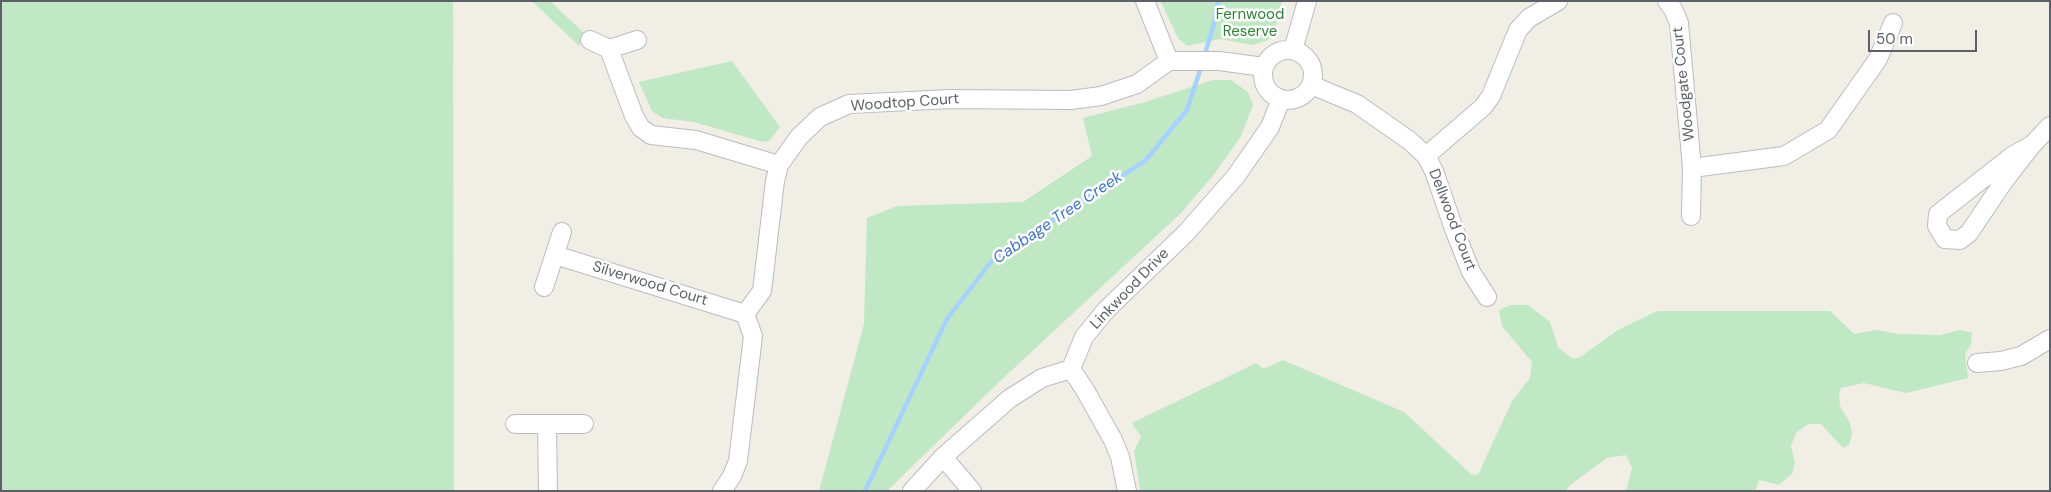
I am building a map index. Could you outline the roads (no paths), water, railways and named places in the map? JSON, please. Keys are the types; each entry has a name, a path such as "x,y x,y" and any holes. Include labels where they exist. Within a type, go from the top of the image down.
{"street":[{"path":"1145,1 1169,61 1219,61 1264,67"},
{"path":"1293,50 1306,1"},
{"path":"1426,156 1483,107 1491,96 1518,30 1529,18 1558,1"},
{"name":"Woodgate Court","path":"1667,1 1679,23 1692,168 1691,216"},
{"path":"1692,168 1784,156 1828,130 1878,59 1893,23"},
{"path":"590,40 609,49 637,40"},
{"path":"609,49 634,116 641,128 651,135 696,140 779,165"},
{"path":"1293,50 1300,52 1311,63 1314,78 1302,96 1296,99 1281,99 1268,90 1264,83 1264,67 1267,60 1279,51 1293,50"},
{"name":"Woodtop Court","path":"745,314 762,291 775,181 779,165 799,137 820,117 849,104 950,98 1071,100 1100,96 1136,84 1169,61"},
{"name":"Dellwood Court","path":"1311,85 1357,104 1410,141 1426,156 1434,170 1471,272 1488,296"},
{"name":"Linkwood Drive","path":"1071,369 1084,337 1106,310 1186,233 1236,176 1270,127 1281,99"},
{"path":"2032,145 2012,156 1938,214 1937,226 1945,239 1960,240 1969,233 2004,181 2032,145 2050,126"},
{"path":"544,287 562,232"},
{"name":"Silverwood Court","path":"554,255 745,314"},
{"path":"722,491 732,476 738,461 753,336 745,314"},
{"path":"1977,363 2001,361 2021,356 2050,338"},
{"path":"912,491 943,457 1009,399 1042,378 1071,369 1086,390 1113,440 1120,457 1127,491"},
{"path":"515,424 584,424"},
{"path":"547,424 548,491"},
{"path":"943,457 972,491"}],"waterway":[{"name":"Cabbage Tree Creek","path":"1204,57 1218,1"},
{"name":"Cabbage Tree Creek","path":"865,491 947,319 994,258 1145,161 1187,110 1202,64"}],"park label":[{"name":"Fernwood Reserve","path":"1250,24"}]}
